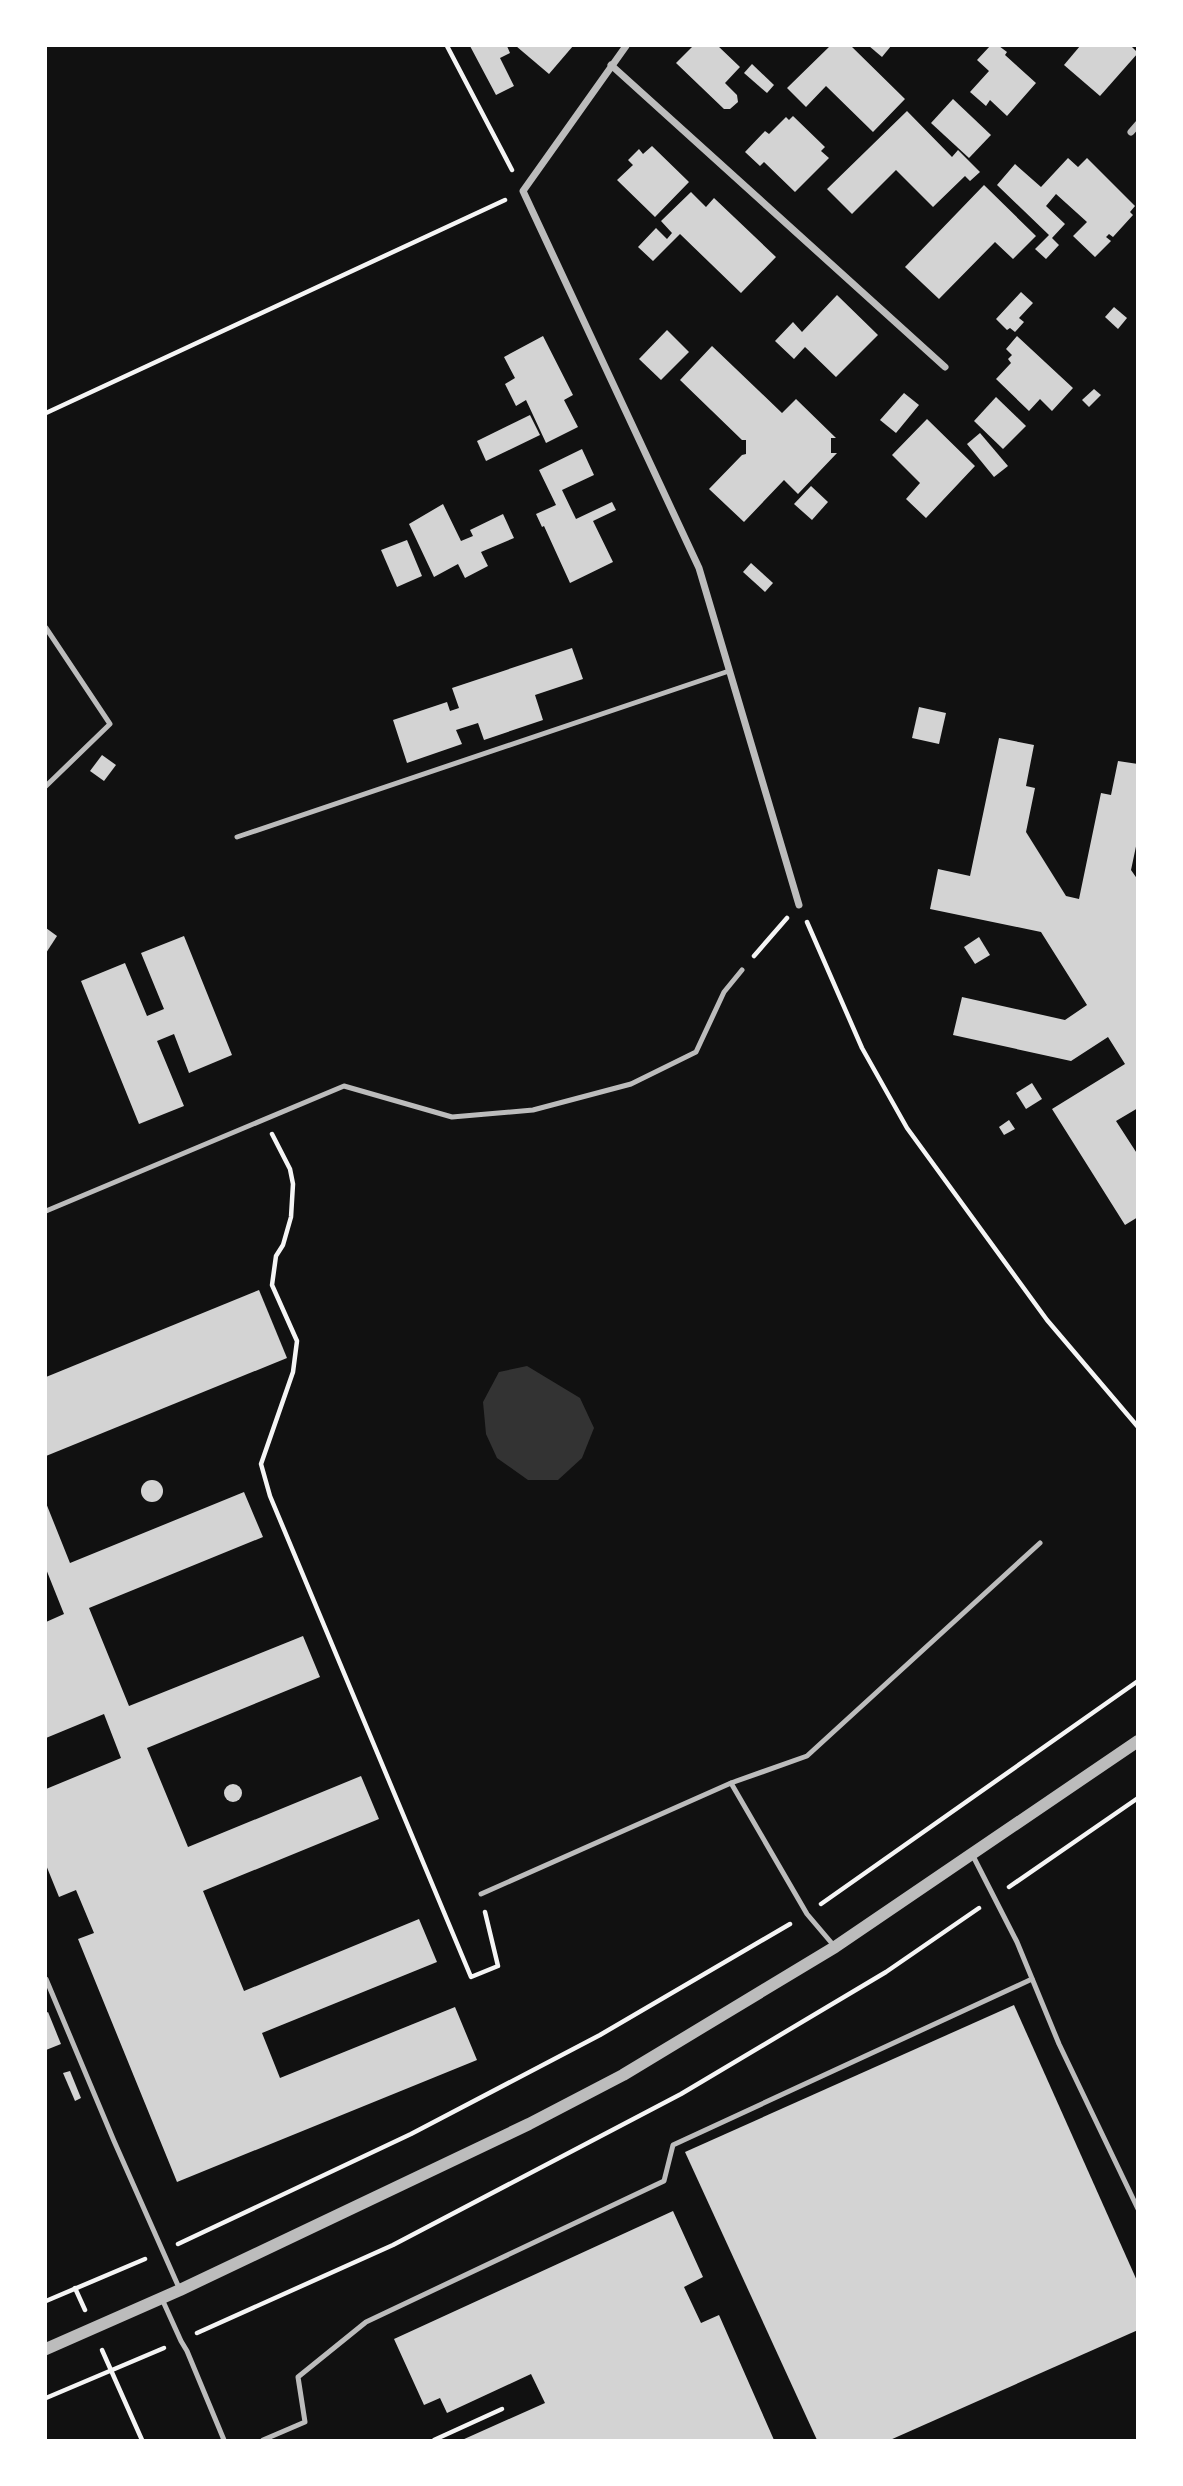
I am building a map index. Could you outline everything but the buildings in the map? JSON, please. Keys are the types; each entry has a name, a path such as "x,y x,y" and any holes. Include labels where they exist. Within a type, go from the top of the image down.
{"street":[{"path":"625,46 523,191 699,568 799,905"},
{"path":"611,65 945,367"},
{"path":"1131,132 1138,124"},
{"path":"46,2349 180,2290 576,2099 662,2052 835,1947 1138,1741"}],"lane":[{"path":"46,628 110,724 46,786"},
{"path":"237,837 729,671"},
{"path":"46,1211 344,1086 452,1117 533,1110 631,1084 696,1052 724,992 742,970"},
{"path":"481,1894 731,1783 807,1756 1040,1543"},
{"path":"731,1783 807,1914 835,1947"},
{"path":"972,1854 1017,1942 1059,2044 1138,2209"},
{"path":"46,1979 180,2290"},
{"path":"263,2441 305,2422 298,2377 366,2322 664,2181 673,2145 1032,1979"},
{"path":"161,2298 187,2351 223,2441"}],"path":[{"path":"46,413 523,191 447,46"},
{"path":"742,970 775,929 799,905 862,1048 907,1128 1047,1320 1138,1427"},
{"path":"265,1119 290,1169 293,1184 291,1217 283,1245 276,1256 272,1285 296,1341 293,1372 261,1464 270,1496 471,1977 498,1966 481,1894"},
{"path":"46,2301 163,2251 411,2134 600,2035 807,1914 1138,1681"},
{"path":"46,2398 181,2341 393,2245 681,2094 886,1972 1138,1798"},
{"path":"110,2371 142,2441"},
{"path":"434,2441 502,2409"}],"shaded area":[{"path":"527,1366 580,1398 594,1428 582,1458 558,1480 528,1480 497,1458 486,1434 483,1402 499,1372"}]}
